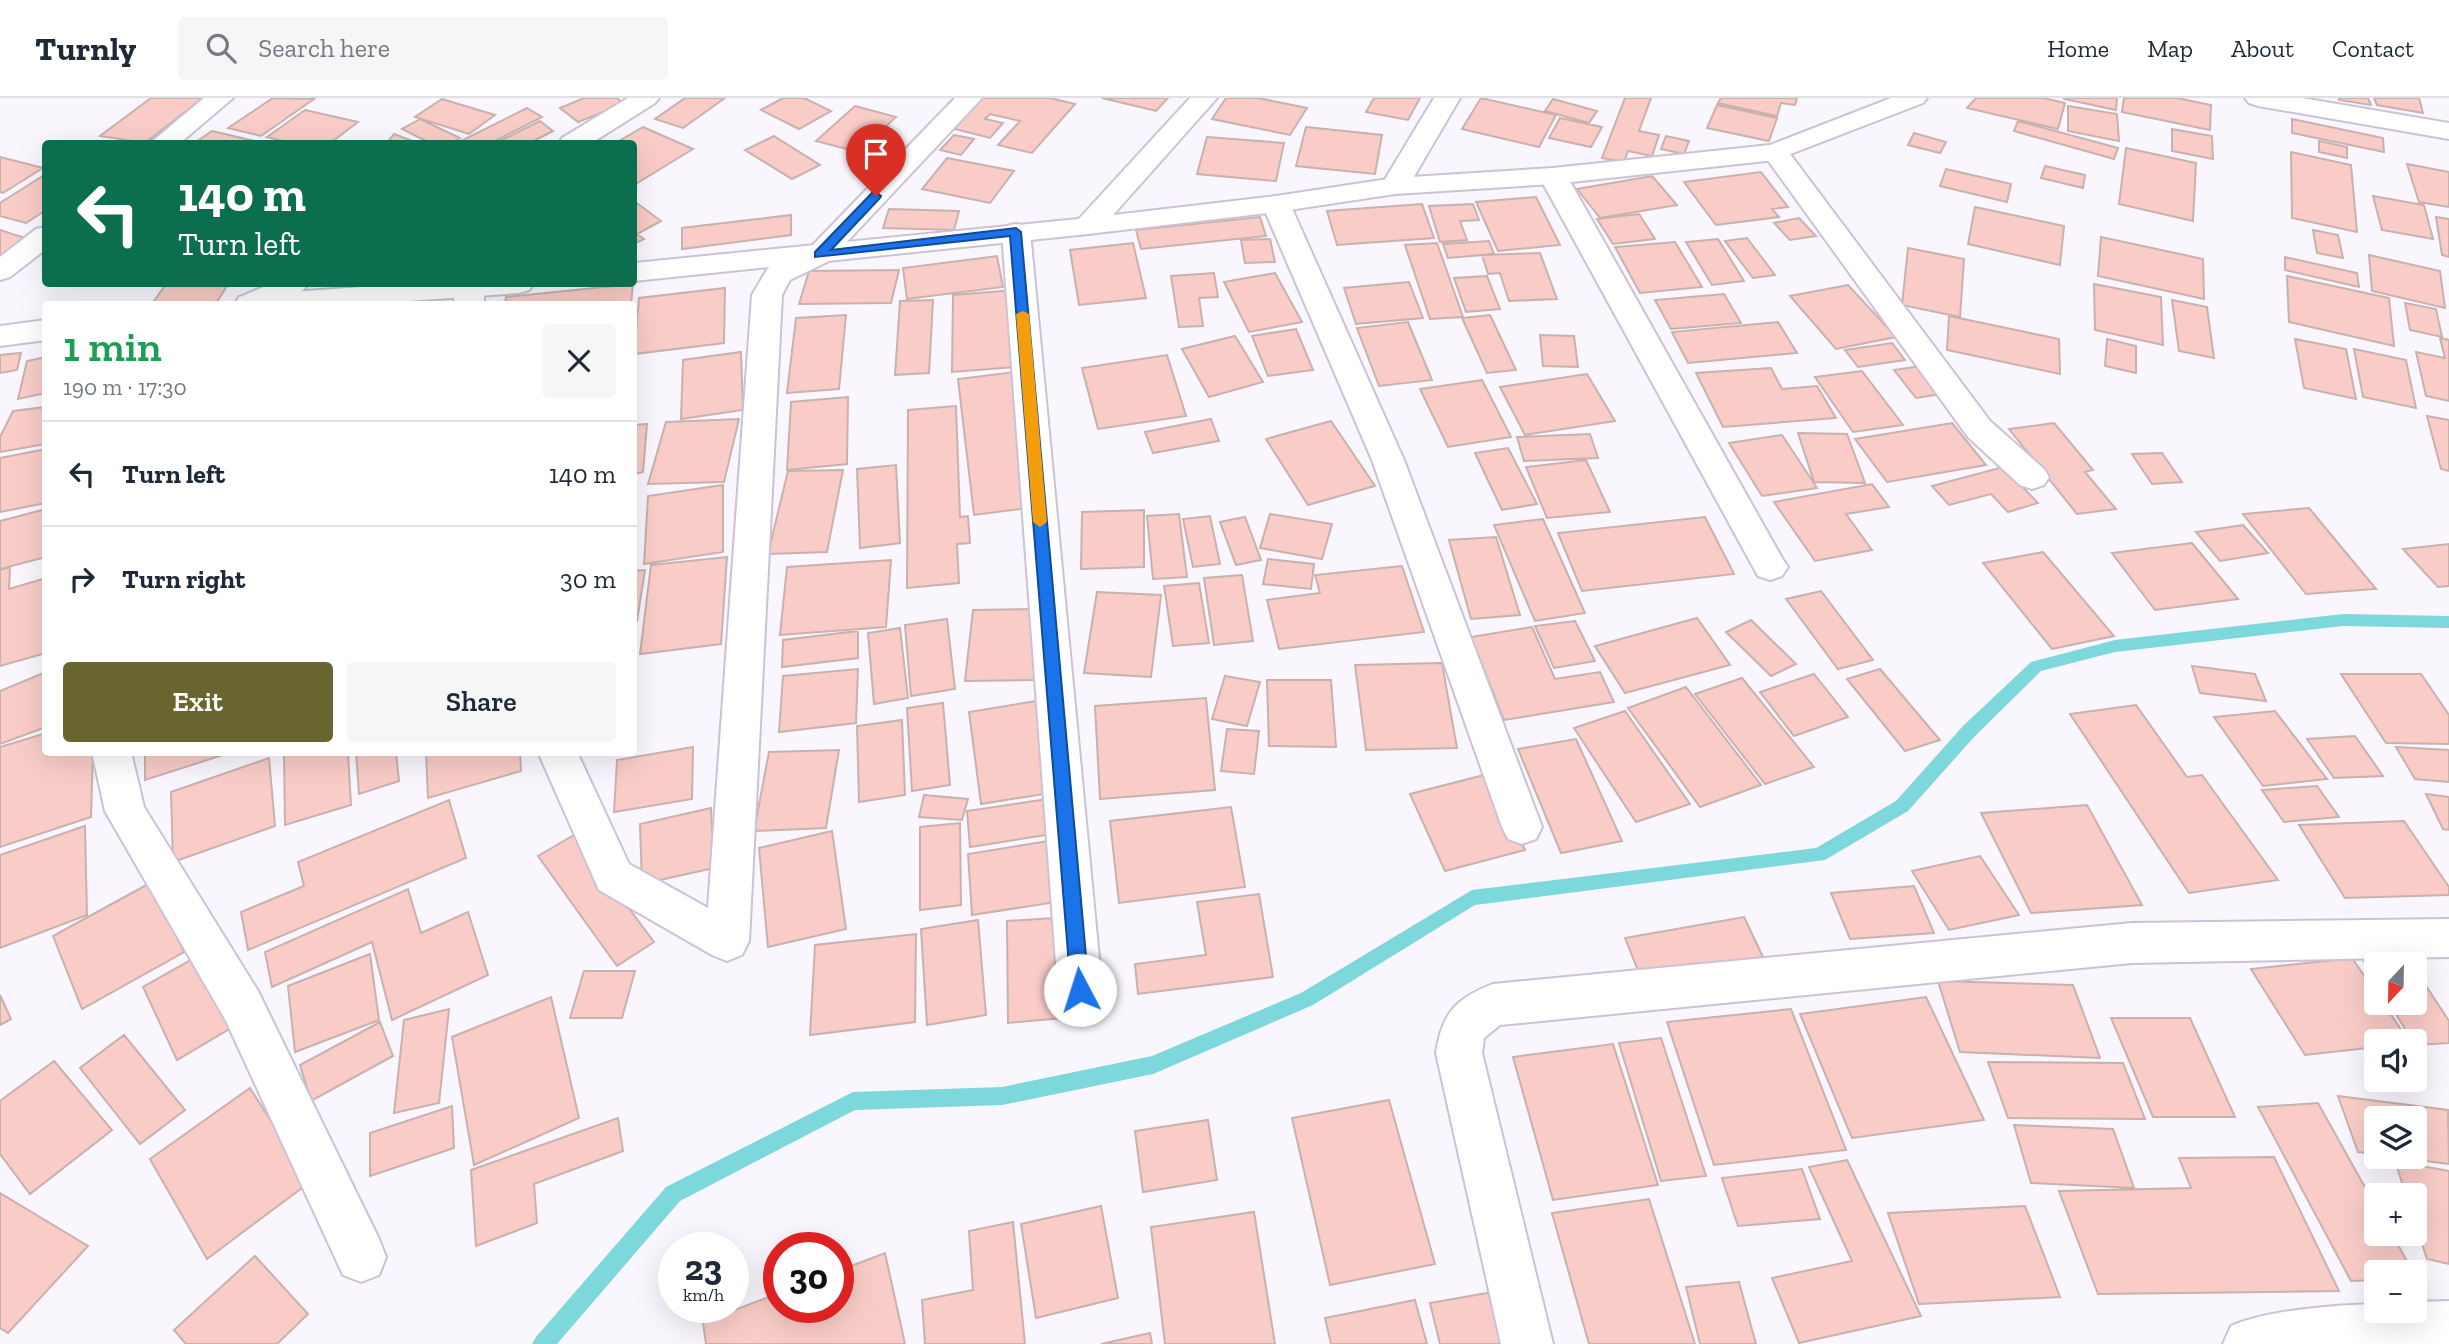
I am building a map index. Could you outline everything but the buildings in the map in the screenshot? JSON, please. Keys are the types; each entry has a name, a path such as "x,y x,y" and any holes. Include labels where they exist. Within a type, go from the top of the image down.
{"street":[{"path":"167,140 220,98"},
{"path":"578,140 646,98"},
{"path":"559,756 614,877 727,941 767,295 778,274 820,255 969,98"},
{"path":"1088,226 1204,98"},
{"path":"1395,186 1447,98"},
{"path":"637,272 1088,226 1276,204 1395,186 1553,176 1775,152 1914,98"},
{"path":"2258,98 2449,131"},
{"path":"1775,152 1979,429 2032,477"},
{"path":"1553,176 1770,568"},
{"path":"1276,204 1388,460 1522,827"},
{"path":"1016,232 1080,990"},
{"path":"0,271 42,238"},
{"path":"257,301 287,287"},
{"path":"333,301 469,296 506,287"},
{"path":"0,336 42,331"},
{"path":"112,756 125,811 242,1006 361,1257"},
{"path":"1527,1344 1458,1053 1461,1030 1476,1014 1493,1005 2132,943 2449,938"},
{"path":"2249,1344 2358,1330 2449,1327"}],"waterway":[{"path":"543,1344 673,1194 853,1101 1002,1096 1153,1065 1307,999 1472,898 1819,855 1902,806 1969,731 2036,666 2115,646 2343,620 2449,622"}],"slow traffic":[{"path":"1023,314 1040,522"}],"route":[{"path":"876,196 820,255 1016,232 1080,990"}]}
